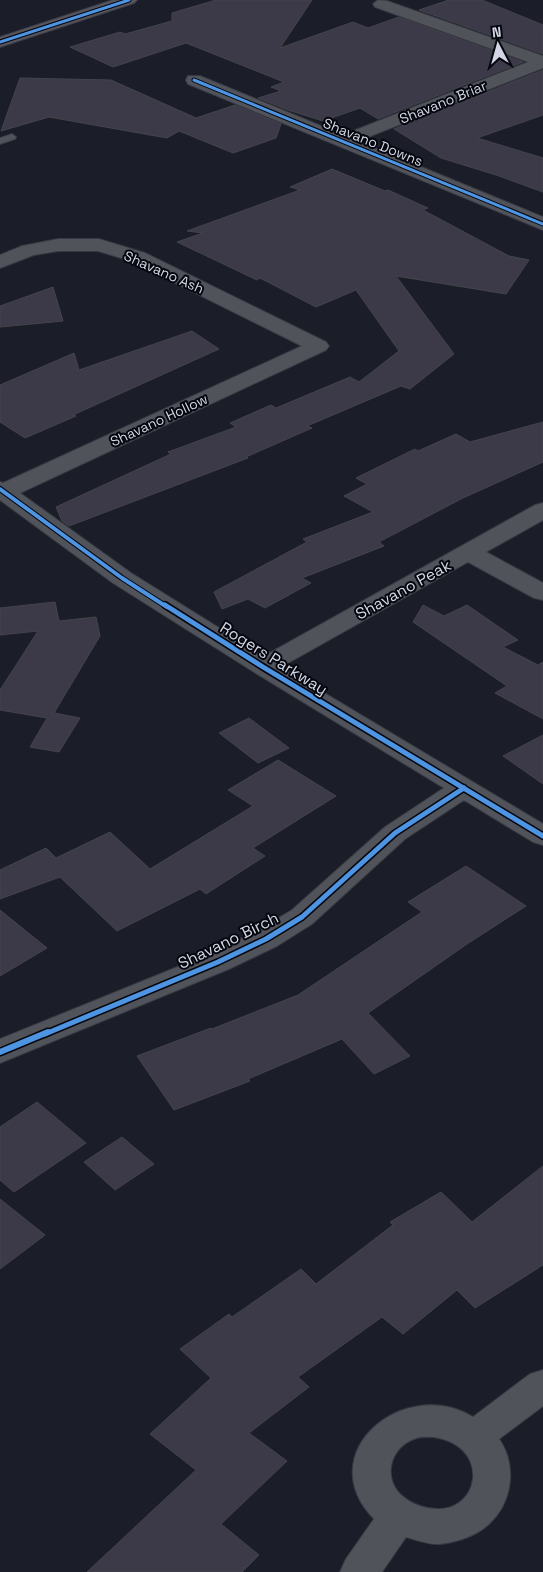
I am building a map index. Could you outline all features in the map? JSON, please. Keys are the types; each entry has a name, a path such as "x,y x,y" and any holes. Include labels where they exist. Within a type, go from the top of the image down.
{"main road":[{"path":"0,42 129,0"}],"street":[{"path":"387,2 543,62"},
{"name":"Shavano Briar","path":"343,141 543,62"},
{"name":"Shavano Downs","path":"194,80 543,224"},
{"name":"Shavano Ash","path":"0,262 29,250 58,245 99,245 138,257 319,346"},
{"name":"Shavano Hollow","path":"1,491 319,346"},
{"name":"Rogers Parkway","path":"1,491 122,578 263,667 543,836"},
{"name":"Shavano Peak","path":"263,667 543,510"},
{"path":"468,552 543,593"},
{"name":"Shavano Birch","path":"0,1052 218,962 266,939 302,917 395,832 464,788"},
{"path":"474,1437 543,1385"},
{"path":"433,1421 456,1426 474,1437 488,1453 494,1472 491,1491 482,1508 464,1521 443,1526 420,1525 398,1516 382,1502 372,1483 372,1464 378,1446 393,1432 412,1423 419,1422 433,1421"},
{"path":"360,1572 398,1516"}],"lane":[{"path":"0,141 12,137"}],"building":[{"path":"216,0 312,0 280,48 353,22 368,28 399,17 523,62 378,119 360,108 323,121 258,98 281,91 271,87 284,82 186,43 113,67 70,47 120,32 125,34 172,21 172,13"},
{"path":"449,0 482,0 543,25 543,54 419,10"},
{"path":"543,70 543,115 477,138 543,158 543,192 441,158 394,129"},
{"path":"20,78 111,80 196,118 235,105 281,124 276,138 233,153 179,131 167,138 49,117 1,131"},
{"path":"332,169 385,191 388,190 428,208 423,210 509,256 529,260 506,294 396,276 454,354 410,389 401,386 307,426 312,428 246,457 248,458 69,526 62,521 56,507 171,454 168,452 236,427 230,423 271,405 276,408 350,377 359,382 399,351 356,290 316,307 260,278 257,280 177,242 203,233 187,231 300,190 290,187"},
{"path":"53,287 63,321 0,327 0,306"},
{"path":"192,331 219,349 25,438 0,422 0,385 74,353 79,370"},
{"path":"543,422 543,462 463,498 379,542 384,546 302,578 311,583 265,608 248,599 222,609 214,592 307,542 303,539 373,512 344,496 367,484 356,478 415,449 418,451 456,434 470,442"},
{"path":"55,602 59,621 96,617 100,636 54,713 80,718 59,752 30,747 47,718 0,710 0,690 38,631 0,635 0,608"},
{"path":"423,605 444,616 467,605 518,640 503,647 538,665 543,662 543,719 495,693 507,686 413,622"},
{"path":"249,718 289,748 258,763 219,733"},
{"path":"543,735 543,784 503,756"},
{"path":"278,760 336,796 253,848 265,856 206,894 200,889 117,931 60,877 0,899 0,870 46,848 56,858 110,832 150,869 253,806 228,790"},
{"path":"466,866 526,906 467,944 368,1013 410,1056 374,1074 342,1039 248,1079 250,1081 174,1110 137,1056 298,995 422,912 408,902"},
{"path":"0,910 47,948 0,976"},
{"path":"37,1102 86,1143 14,1192 0,1180 0,1127"},
{"path":"122,1137 154,1164 115,1190 84,1162"},
{"path":"543,1166 543,1265 475,1308 457,1290 403,1334 382,1317 298,1377 309,1387 249,1433 287,1461 221,1524 259,1555 242,1572 87,1572 196,1470 150,1434 211,1378 180,1349 229,1314 232,1317 301,1269 316,1284 393,1225 390,1222 441,1192 472,1222"},
{"path":"0,1199 45,1235 0,1269"}],"cycle path":[{"path":"0,42 129,0"},
{"path":"194,80 543,224"},
{"path":"0,489 122,578 263,667 543,836"},
{"path":"0,1052 218,962 266,939 302,917 395,833 464,788"}]}
